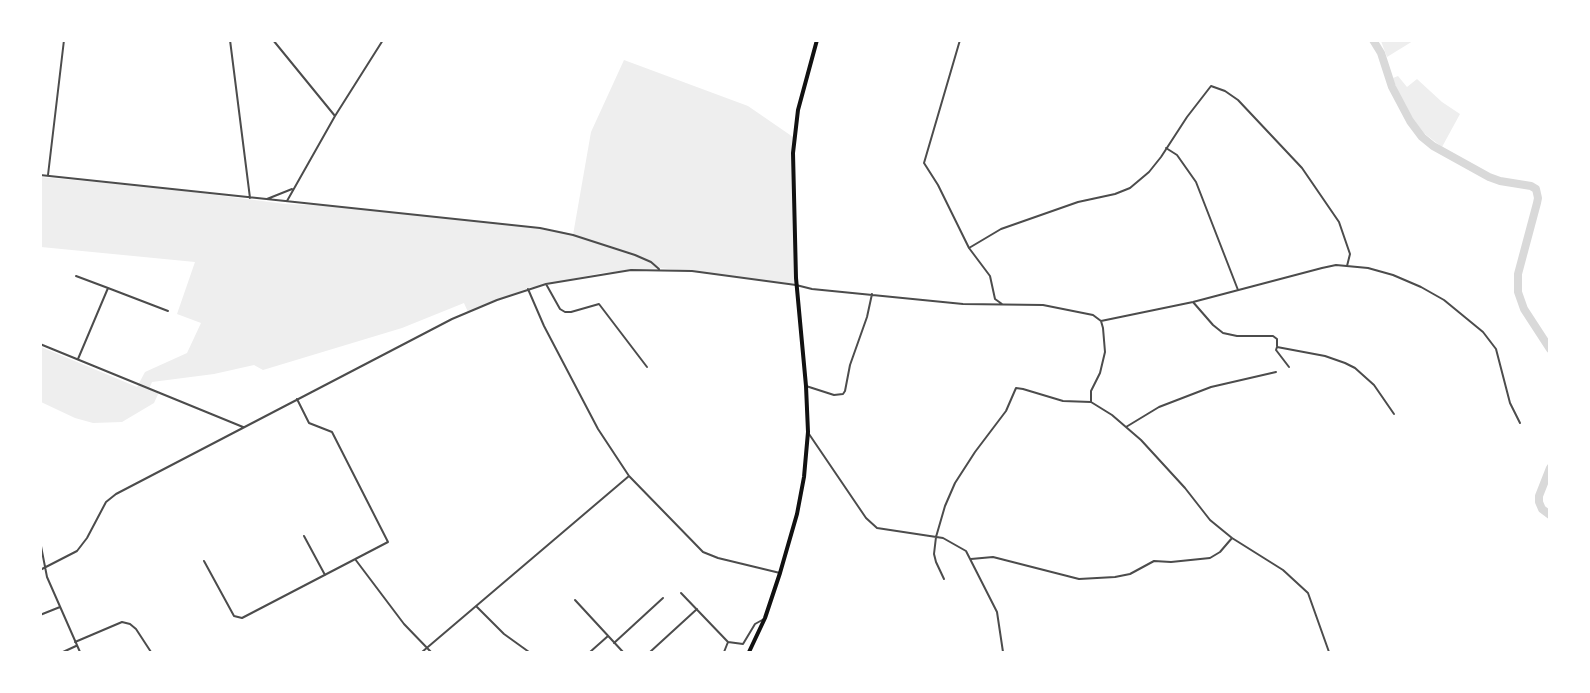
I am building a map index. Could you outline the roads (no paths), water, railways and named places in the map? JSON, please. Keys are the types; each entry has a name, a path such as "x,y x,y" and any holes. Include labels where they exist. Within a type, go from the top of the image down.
{"main road":[{"path":"749,652 765,618 780,573 797,514 804,477 807,432 806,386 796,285 794,138 798,110 817,40"}],"street":[{"path":"48,175 64,40"},
{"path":"230,40 250,198"},
{"path":"273,40 335,116"},
{"path":"287,201 335,116 382,40"},
{"path":"960,40 924,163 938,185 969,248 990,276 995,298 1002,304"},
{"path":"969,248 1001,229 1078,202 1115,194 1130,188 1149,172 1210,86 1225,91 1252,114 1302,168 1339,222 1350,254 1347,266"},
{"path":"1166,148 1177,155 1196,182 1238,290"},
{"path":"40,175 540,228 573,235 636,255 651,262 659,269"},
{"path":"266,199 292,189"},
{"path":"1101,321 1194,303 1322,268 1347,266 1368,268 1421,287 1444,300 1483,332 1496,349 1510,403 1520,423"},
{"path":"40,570 71,555 82,546 100,510 109,499 243,427 452,320 528,289 611,273 659,269 692,271 812,289 963,304 1043,305 1067,308 1093,315 1101,321 1105,352 1100,373 1091,392 1091,402"},
{"path":"76,276 168,311"},
{"path":"546,284 560,309 565,312 599,304 648,367"},
{"path":"78,359 108,288"},
{"path":"528,289 544,326 598,429 630,476 703,552 718,558 780,573"},
{"path":"806,386 834,395 840,395 845,391 850,365 867,317 872,294"},
{"path":"1194,303 1223,333 1237,336 1273,336 1277,339 1277,351 1289,367"},
{"path":"40,344 243,427"},
{"path":"1277,347 1325,356 1355,368 1374,385 1394,414"},
{"path":"1126,427 1159,407 1210,387 1276,372"},
{"path":"944,579 934,554 936,537 945,506 954,483 1006,411 1016,388 1064,401 1091,402 1126,427 1185,488 1210,520 1232,538 1283,570 1308,593 1329,652"},
{"path":"204,561 234,616 242,618 388,542 333,432 309,423 297,399"},
{"path":"807,432 867,518 877,528 936,537 960,546 966,551 997,612 1003,652"},
{"path":"422,652 630,476"},
{"path":"304,536 325,575"},
{"path":"971,559 993,557 1079,579 1115,577 1130,574 1154,561 1171,562 1210,558 1220,552 1232,538"},
{"path":"40,541 47,576 80,652"},
{"path":"355,559 404,624 431,652"},
{"path":"681,593 728,642 742,644 755,624 765,618"},
{"path":"614,643 663,598"},
{"path":"575,600 623,652"},
{"path":"40,615 61,606"},
{"path":"476,606 504,634 529,652"},
{"path":"650,652 697,609"},
{"path":"63,652 122,622 136,629 151,652"},
{"path":"590,652 608,636"},
{"path":"724,652 728,642"}],"waterway":[{"path":"1373,40 1381,53 1392,87 1410,121 1422,137 1433,146 1489,177 1536,189 1538,198 1518,274 1518,292 1524,309 1550,349"},
{"path":"1550,468 1539,496 1542,509 1550,515"}]}
